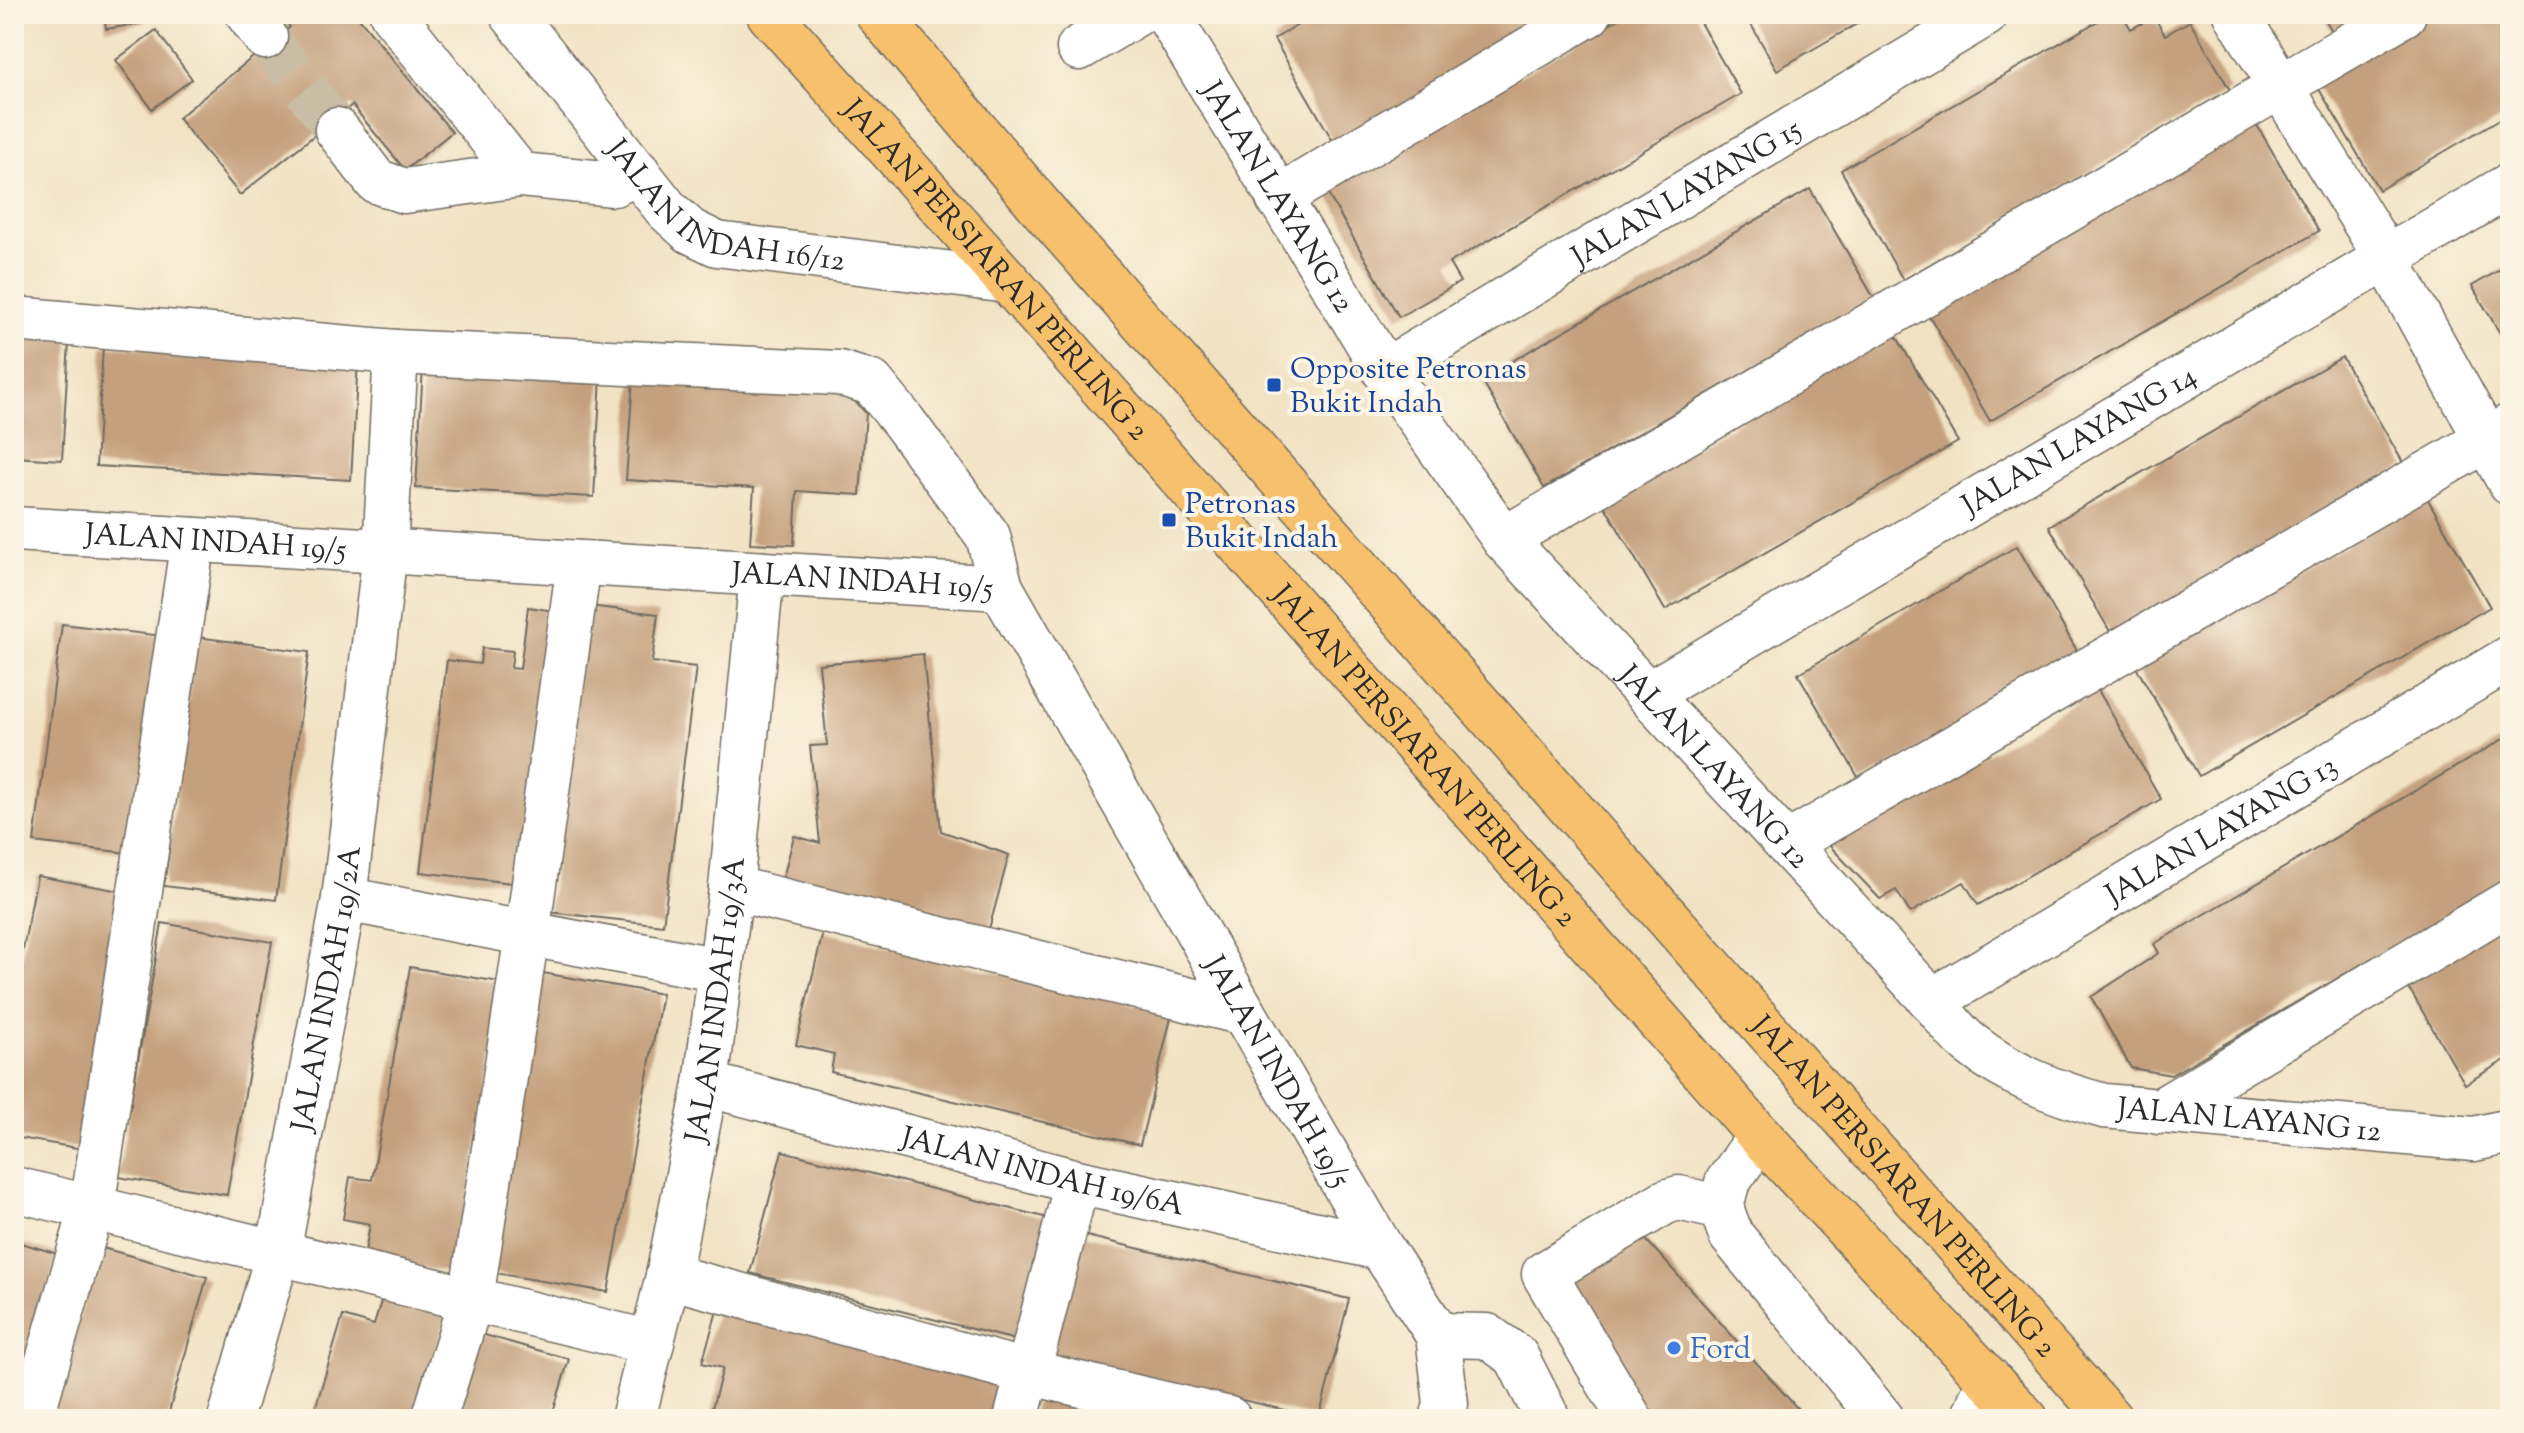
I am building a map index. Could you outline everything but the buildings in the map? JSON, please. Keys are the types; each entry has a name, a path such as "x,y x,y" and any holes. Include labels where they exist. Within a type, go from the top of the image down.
{"main road":[{"name":"JALAN PERSIARAN PERLING 2","path":"769,14 1760,1136 2026,1419"},
{"name":"JALAN PERSIARAN PERLING 2","path":"878,14 1050,218 2110,1419"}],"street":[{"path":"392,14 520,175"},
{"name":"JALAN INDAH 16/12","path":"512,14 667,210 690,231 717,244 1008,281"},
{"path":"1079,48 1136,14"},
{"name":"JALAN LAYANG 12","path":"1167,14 1385,371 1504,539 1967,1042 2014,1073 2060,1094 2104,1106 2474,1139 2510,1131"},
{"path":"1278,198 1589,14"},
{"name":"JALAN LAYANG 15","path":"1385,371 1986,14"},
{"path":"2236,14 2498,434 2510,483"},
{"path":"1504,539 2404,14"},
{"path":"337,130 376,181 404,191 520,175 614,184 638,172"},
{"name":"JALAN LAYANG 14","path":"1648,694 2510,185"},
{"path":"14,319 396,352 839,373 872,383 988,536 1001,588"},
{"name":"JALAN INDAH 19/2A","path":"230,1419 278,1253 344,899 385,551 396,352"},
{"path":"1787,844 2498,434"},
{"name":"JALAN INDAH 19/5","path":"14,529 1001,588 1381,1248 1438,1335 1446,1404 1442,1419"},
{"path":"31,1419 92,1208 193,540"},
{"path":"434,1419 471,1299 527,934 579,563"},
{"name":"JALAN INDAH 19/3A","path":"633,1419 668,1276 706,1084 731,888 762,574"},
{"name":"JALAN LAYANG 13","path":"1932,1001 2510,658"},
{"path":"731,888 1244,1013"},
{"path":"344,899 720,970"},
{"path":"2158,1112 2510,902"},
{"name":"JALAN INDAH 19/6A","path":"706,1084 1077,1182 1381,1248"},
{"path":"1760,1136 1727,1183 1721,1208 1731,1235 1882,1419"},
{"path":"1016,1419 1077,1182"},
{"path":"14,1189 652,1343"},
{"path":"1630,1419 1544,1274 1665,1202 1679,1198 1721,1208"},
{"path":"668,1276 1027,1372 1229,1419"},
{"path":"1438,1335 1487,1336 1516,1356 1548,1419"},
{"path":"1973,1419 1989,1379"}],"tunnel":[{"path":"265,37 337,130"}],"place":[{"name":"Opposite Petronas Bukit Indah","path":"1274,385"},
{"name":"Petronas Bukit Indah","path":"1169,520"},
{"name":"Ford","path":"1674,1348"}]}
